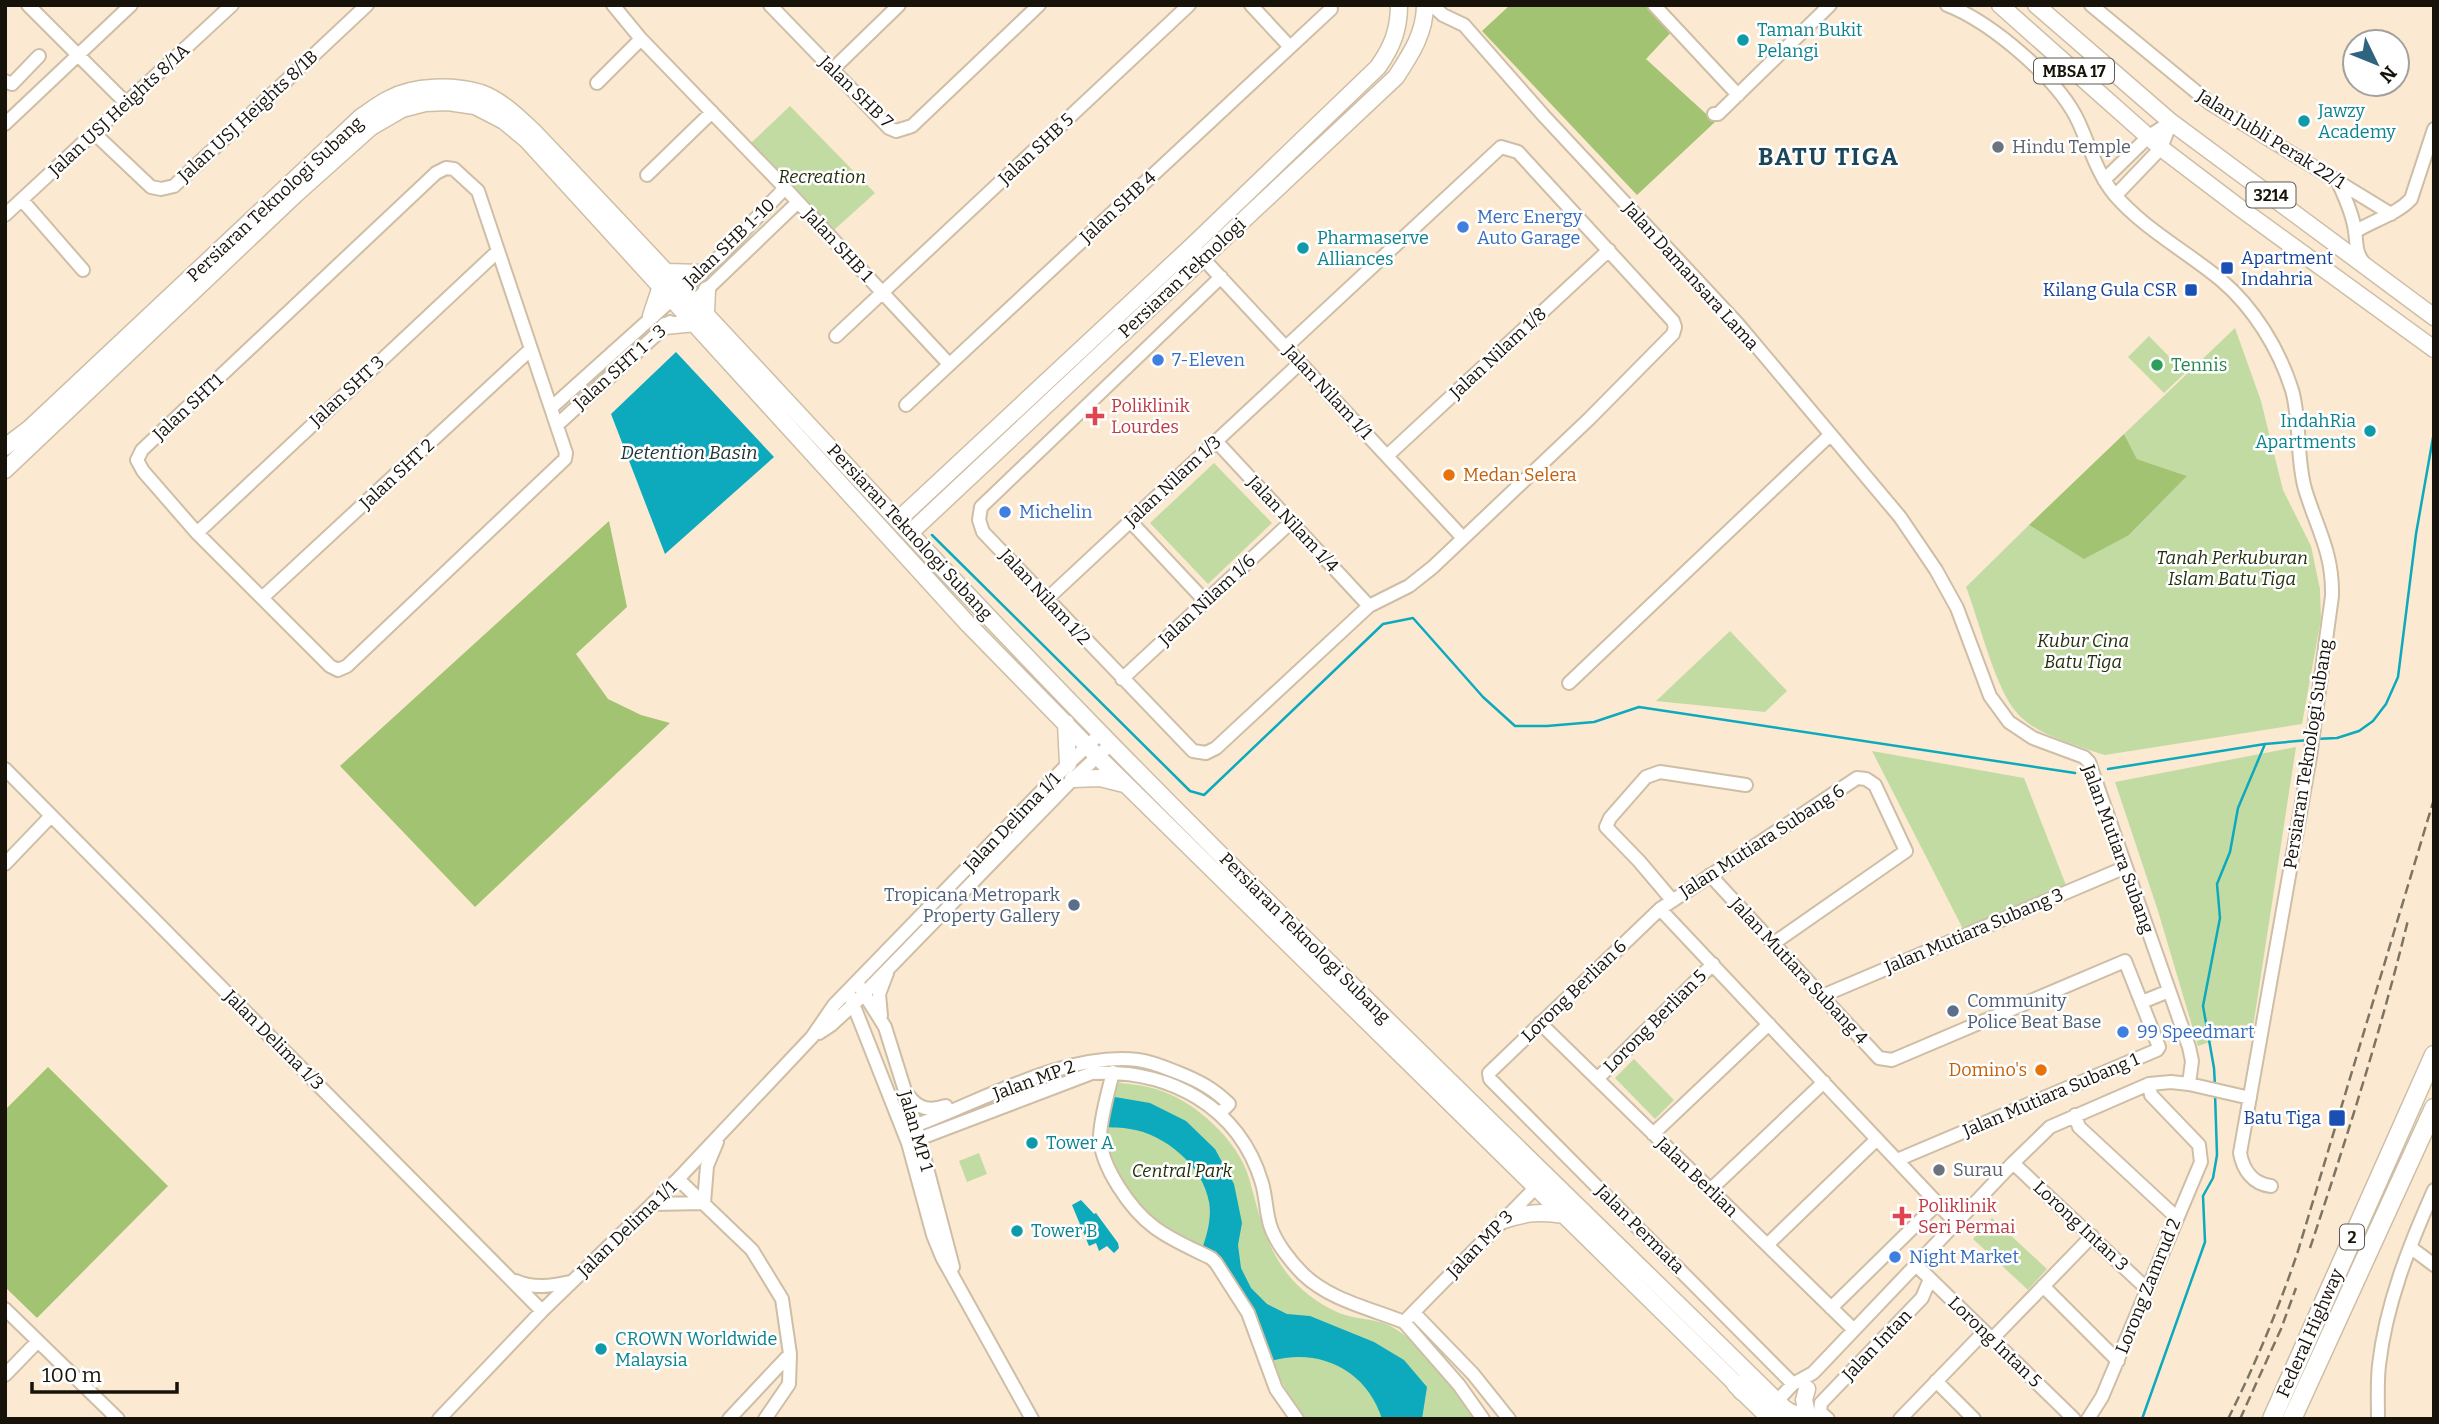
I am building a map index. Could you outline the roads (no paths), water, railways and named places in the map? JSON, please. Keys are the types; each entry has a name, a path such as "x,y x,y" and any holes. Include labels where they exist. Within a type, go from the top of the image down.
{"highway":[{"name":"Federal Highway","path":"2272,1419 2434,1055"},
{"name":"Federal Highway","path":"2292,1419 2434,1108"},
{"path":"1736,1384 1795,1413"}],"main road":[{"name":"Persiaran Teknologi","path":"902,529 932,512 1198,252 1378,67 1390,50 1399,26 1399,5"},
{"name":"MBSA 17","path":"2000,5 2149,136"},
{"name":"MBSA 17","path":"2036,5 2171,121"},
{"name":"Persiaran Teknologi","path":"902,529 916,501 1396,77 1412,52 1425,13"},
{"name":"Persiaran Teknologi Subang","path":"5,447 30,428 361,117 391,98 422,89 451,88 482,93 534,132 689,306 866,487 902,529 925,548 1311,956"},
{"name":"Persiaran Teknologi Subang","path":"5,470 296,194 371,127 402,109 425,103 448,102 475,106 504,121 527,140 671,286"},
{"name":"3214","path":"2171,121 2430,315"},
{"name":"3214","path":"2149,136 2161,148 2284,241 2434,349"},
{"path":"651,316 671,286 700,273"},
{"path":"665,326 701,318 707,290"},
{"name":"Persiaran Teknologi Subang","path":"701,318 885,535 915,563 968,624 1127,785 1311,956 1686,1323 1736,1384 1760,1419"},
{"path":"866,487 889,499 916,501"},
{"path":"866,511 888,531 902,529 915,563"},
{"path":"925,548 924,534 932,512"},
{"path":"1066,723 1070,772 1127,785"},
{"name":"Persiaran Teknologi Subang","path":"1541,1182 1563,1214 1686,1323 1795,1413"},
{"path":"1504,1220 1530,1212 1563,1214"},
{"path":"1795,1413 1804,1400 1800,1386"}],"street":[{"path":"28,5 126,103"},
{"path":"5,124 131,5"},
{"name":"Jalan USJ Heights 8/1A","path":"5,215 232,5"},
{"name":"Jalan USJ Heights 8/1B","path":"94,133 151,187 161,189 174,186 367,5"},
{"name":"Jalan SHB 1","path":"612,5 949,364"},
{"name":"Jalan SHB 7","path":"770,5 889,128 896,131 912,126 1039,5"},
{"path":"832,70 899,5"},
{"name":"Jalan SHB 5","path":"836,336 1189,5"},
{"path":"1251,5 1290,47"},
{"name":"Jalan Damansara Lama","path":"1432,5 1443,15 1464,25 1543,115 1737,323 1898,514 1924,552"},
{"path":"1654,5 1738,95"},
{"path":"1714,114 1718,114 1830,5"},
{"name":"Persiaran Teknologi Subang","path":"1947,5 1975,18 1999,35 2049,83 2069,106 2104,180 2116,195 2168,242 2222,282 2243,303 2270,338 2292,392 2305,489 2329,553 2333,573 2331,607 2310,757 2240,1153 2242,1165 2255,1181 2271,1186"},
{"name":"Jalan Jubli Perak 22/1","path":"2091,5 2211,104 2390,214"},
{"name":"Jalan SHB 4","path":"906,405 1331,9"},
{"path":"1425,13 1443,15"},
{"path":"597,83 641,38"},
{"path":"5,81 12,84 39,56"},
{"path":"647,174 712,112"},
{"path":"2104,180 2149,136 2171,121"},
{"path":"2116,195 2161,148 2171,121"},
{"path":"2355,232 2371,221 2404,207 2411,199 2434,129"},
{"path":"1286,347 1501,147 1518,152 1673,321 1675,327 1673,334 1589,419 1420,578 1369,606"},
{"name":"Jalan SHT1","path":"446,168 454,169 478,191 531,349 566,453 561,465 347,666 338,670 330,666 197,533 143,471 137,460 142,450 436,173 446,168"},
{"path":"2338,182 2346,198 2355,232 2354,245 2361,260 2370,270"},
{"name":"Jalan SHB 1-10","path":"700,273 719,257 785,188"},
{"path":"22,200 83,270"},
{"name":"Jalan SHB 1-10","path":"689,306 798,202"},
{"path":"757,218 768,231"},
{"name":"Jalan Nilam 1/8","path":"1387,456 1609,250"},
{"name":"Jalan SHT 3","path":"197,533 498,251"},
{"name":"Jalan Nilam 1/1","path":"1198,252 1463,538"},
{"path":"719,257 730,268"},
{"name":"Jalan Nilam 1/2","path":"1221,277 981,507 979,520 983,532 1193,751 1206,753 1216,748 1369,606"},
{"name":"Jalan SHT 1 - 3","path":"557,425 689,306"},
{"name":"Jalan SHT 1 - 3","path":"551,408 651,316"},
{"name":"Jalan SHT 2","path":"262,598 531,349"},
{"name":"Jalan Nilam 1/3","path":"1046,599 1300,363"},
{"path":"543,386 571,388"},
{"path":"1569,683 1830,435"},
{"name":"Jalan Nilam 1/4","path":"1216,441 1369,606"},
{"path":"1130,521 1205,601"},
{"name":"Jalan Nilam 1/6","path":"1122,679 1291,522"},
{"name":"Jalan Mutiara Subang","path":"1924,552 1957,608 1990,696 2000,712 2033,738 2084,757 2089,762 2190,1054 2192,1061 2189,1084"},
{"name":"Jalan Delima 1/1","path":"812,1037 831,1025 854,1004 856,989 1106,738"},
{"name":"Jalan Delima 1/3","path":"5,769 542,1311"},
{"name":"Jalan Delima 1/1","path":"439,1419 542,1311 678,1179 812,1037 834,1005 890,966 1070,772"},
{"path":"1672,900 1639,860 1606,827 1610,818 1646,777 1660,772 1746,785"},
{"name":"Jalan Mutiara Subang 6","path":"1660,909 1857,778 1866,779 1875,785 1906,851 1773,943"},
{"path":"5,864 51,816"},
{"name":"Jalan Mutiara Subang 3","path":"1822,996 2126,867"},
{"name":"Jalan Mutiara Subang 4","path":"1710,875 1880,1058 1892,1060 2125,961 2142,1002"},
{"path":"1660,909 1956,1223"},
{"name":"Lorong Berlian 6","path":"1489,1073 1660,909"},
{"name":"Lorong Berlian 5","path":"1597,1079 1713,964"},
{"path":"885,1027 880,1012 879,994 890,966"},
{"name":"Jalan MP 1","path":"856,989 885,1027 904,1089 911,1135"},
{"path":"2142,1002 2169,990"},
{"name":"Jalan Mutiara Subang 1","path":"1897,1160 2157,1050 2159,1047 2142,1002"},
{"name":"Jalan MP 1","path":"854,1004 911,1135 958,1287 1032,1419"},
{"path":"831,1025 848,1022 863,1026"},
{"name":"Jalan Berlian","path":"1540,1023 1854,1331"},
{"path":"1653,1134 1769,1024"},
{"name":"Jalan MP 2","path":"911,1135 1039,1075 1091,1060 1136,1060 1154,1063 1206,1084 1229,1104 1219,1114"},
{"path":"1113,1072 1100,1136 1112,1176 1137,1211 1155,1228 1212,1258 1216,1263 1248,1313 1276,1389 1297,1419"},
{"name":"Jalan MP 2","path":"911,1135 1092,1073 1113,1072 1147,1077 1174,1085 1199,1097 1240,1137 1254,1160 1263,1185 1270,1227 1302,1273 1320,1288 1342,1299 1409,1317 1473,1374 1509,1419"},
{"name":"Jalan Permata","path":"1489,1073 1490,1079 1800,1386"},
{"path":"1710,1190 1824,1082"},
{"path":"1828,1419 1795,1413 1800,1386 2013,1163 2050,1128 2074,1115 2149,1084 2189,1084 2250,1098"},
{"name":"Lorong Zamrud 2","path":"2088,1419 2102,1397 2118,1361 2201,1162 2199,1145 2151,1095 2149,1084"},
{"path":"904,1089 914,1103 931,1111 980,1094 1010,1088"},
{"path":"2074,1115 2079,1127 2176,1217"},
{"path":"704,1203 707,1166 724,1130"},
{"path":"1767,1245 1877,1139"},
{"name":"Lorong Intan 3","path":"2013,1163 2147,1289"},
{"path":"678,1179 752,1250 782,1299 790,1354 789,1384 765,1419"},
{"name":"Jalan MP 3","path":"1409,1317 1541,1182"},
{"path":"2378,1419 2379,1366 2385,1328 2410,1247 2434,1190"},
{"path":"652,1204 704,1203"},
{"path":"1830,1308 1938,1203"},
{"path":"1900,1419 1936,1381 2043,1286 2092,1236"},
{"path":"2410,1247 2434,1265"},
{"name":"Lorong Intan 5","path":"1916,1265 2074,1419"},
{"path":"510,1278 525,1285 549,1287 572,1282"},
{"name":"Jalan Intan","path":"1795,1413 1821,1403 1922,1298 1930,1279"},
{"path":"2043,1286 2118,1361"},
{"path":"5,1309 118,1419"},
{"name":"Jalan MP 2","path":"1409,1317 1483,1419"},
{"path":"5,1375 38,1341"},
{"path":"729,1419 790,1354"},
{"path":"1936,1381 1974,1419"}],"water":[{"name":"Detention Basin","path":"676,352 774,457 665,554 611,414"},
{"path":"1109,1096 1150,1103 1186,1121 1215,1149 1234,1184 1242,1223 1238,1245 1241,1268 1251,1288 1267,1304 1287,1314 1310,1316 1374,1342 1404,1360 1427,1387 1422,1419 1382,1419 1365,1387 1339,1366 1306,1357 1271,1361 1256,1317 1202,1249 1209,1226 1210,1208 1199,1176 1180,1154 1156,1137 1127,1128 1103,1127"},
{"path":"1081,1200 1096,1213 1118,1243 1119,1248 1114,1253 1107,1246 1099,1251 1096,1243 1089,1246 1072,1205"}],"waterway":[{"path":"2315,739 2337,738 2359,731 2373,721 2386,704 2398,677 2416,534 2434,432"},
{"path":"932,535 1190,791 1204,795 1383,624 1413,618 1483,697 1515,726 1594,722 1639,707 2075,773"},
{"path":"2108,769 2265,744 2309,740"},
{"path":"2215,1086 2203,1006 2220,918 2217,884 2230,852 2238,808 2265,744"},
{"path":"2142,1419 2205,1242 2203,1196 2213,1178 2217,1155 2215,1093"}],"railway":[{"path":"2228,1419 2266,1336 2298,1251 2434,799"},
{"path":"2310,1248 2362,1085 2408,920"},
{"path":"2240,1419 2281,1329 2296,1288"}],"place":[{"name":"Taman Bukit Pelangi","path":"1743,40"},
{"name":"Jawzy Academy","path":"2304,121"},
{"name":"Hindu Temple","path":"1998,147"},
{"name":"Merc Energy Auto Garage","path":"1463,227"},
{"name":"Pharmaserve Alliances","path":"1303,248"},
{"name":"Apartment Indahria","path":"2227,268"},
{"name":"Kilang Gula CSR","path":"2191,290"},
{"name":"7-Eleven","path":"1158,360"},
{"name":"Tennis","path":"2157,365"},
{"name":"Poliklinik Lourdes","path":"1095,416"},
{"name":"IndahRia Apartments","path":"2370,431"},
{"name":"Medan Selera","path":"1449,475"},
{"name":"Michelin","path":"1005,512"},
{"name":"Tropicana Metropark Property Gallery","path":"1074,905"},
{"name":"Community Police Beat Base","path":"1953,1011"},
{"name":"99 Speedmart","path":"2123,1032"},
{"name":"Domino's","path":"2041,1070"},
{"name":"Batu Tiga","path":"2337,1118"},
{"name":"Tower A","path":"1032,1143"},
{"name":"Surau","path":"1939,1170"},
{"name":"Poliklinik Seri Permai","path":"1902,1216"},
{"name":"Tower B","path":"1017,1231"},
{"name":"Night Market","path":"1895,1257"},
{"name":"CROWN Worldwide Malaysia","path":"601,1349"}],"district":[{"name":"BATU TIGA","path":"1829,157"}],"park label":[{"name":"Recreation","path":"822,177"},
{"name":"Tanah Perkuburan Islam Batu Tiga","path":"2232,568"},
{"name":"Kubur Cina Batu Tiga","path":"2083,651"},
{"name":"Central Park","path":"1182,1171"}]}
